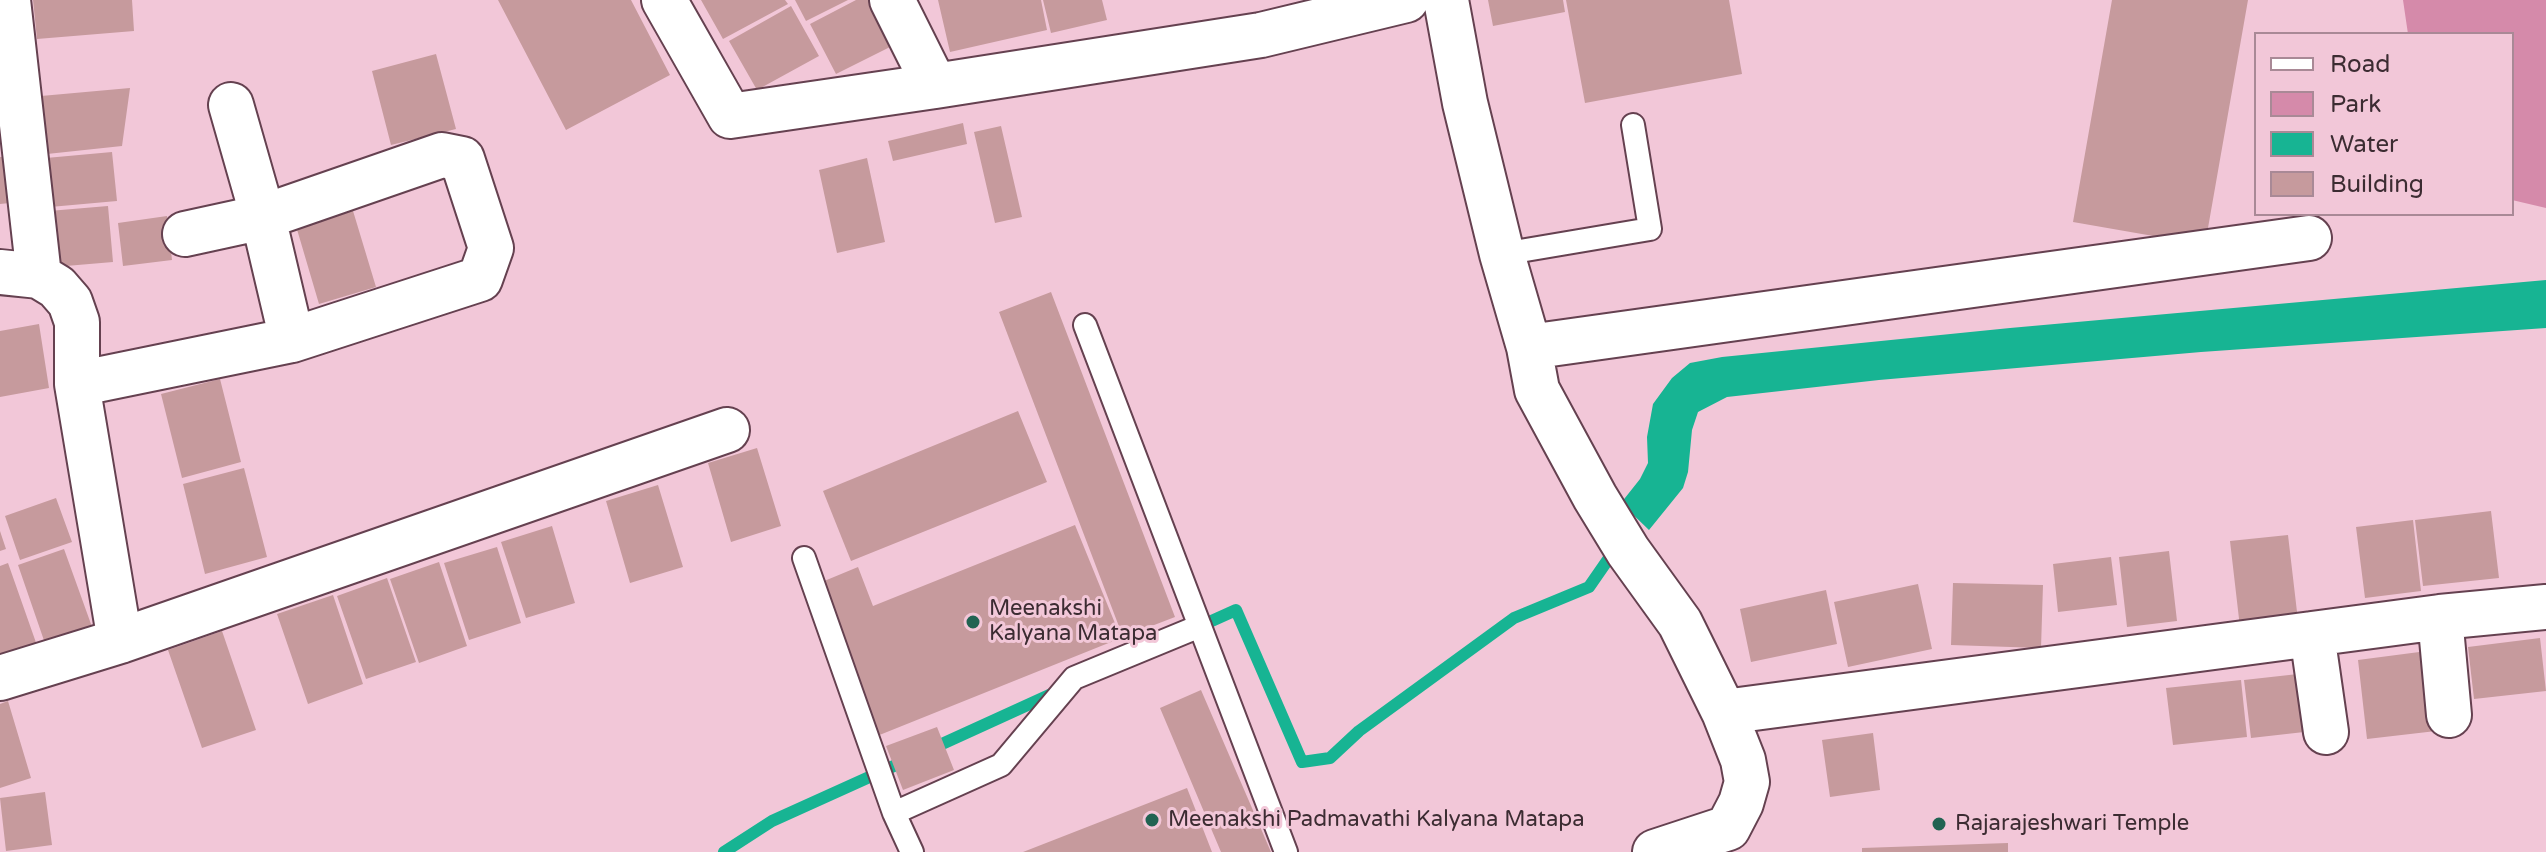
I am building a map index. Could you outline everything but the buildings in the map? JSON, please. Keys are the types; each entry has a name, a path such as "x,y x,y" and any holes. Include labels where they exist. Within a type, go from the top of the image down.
{"street":[{"path":"8,0 20,274 57,287 70,302 77,322 77,384 120,641"},
{"path":"664,0 730,116 1261,35 1406,0"},
{"path":"892,0 935,86"},
{"path":"1446,0 1465,103 1502,254 1529,347 1537,390 1621,538 1680,623 1724,712 1743,760 1747,782 1741,803 1728,828 1655,852"},
{"path":"231,105 263,217 292,340"},
{"path":"77,384 292,340 480,279 491,248 462,159 442,155 263,217 185,234"},
{"path":"1529,347 2309,238"},
{"path":"0,678 120,641 727,430"},
{"path":"1724,712 2440,617 2546,607"},
{"path":"2440,617 2449,715"},
{"path":"2312,634 2326,732"}],"lane":[{"path":"1502,254 1650,229 1633,125"},
{"path":"1085,325 1286,852"},
{"path":"804,558 894,813 912,852"},
{"path":"894,813 1001,765 1074,678 1200,626"}],"green space":[{"path":"2403,0 2546,0 2546,208 2514,200 2514,32 2408,32"}],"water":[{"path":"2546,280 2546,328 2201,352 1879,380 1727,397 1698,412 1692,430 1688,472 1683,488 1649,530 1621,503 1648,463 1647,437 1653,404 1672,378 1690,363 1722,357 2010,328"}],"waterway":[{"path":"1196,628 1236,610 1302,762 1330,758 1359,731 1514,618 1589,587 1616,548"},
{"path":"931,749 1056,692"},
{"path":"724,852 772,821 907,760"}],"place":[{"name":"Meenakshi Kalyana Matapa","path":"973,622"},
{"name":"Meenakshi Padmavathi Kalyana Matapa","path":"1152,820"},
{"name":"Rajarajeshwari Temple","path":"1939,824"}]}
